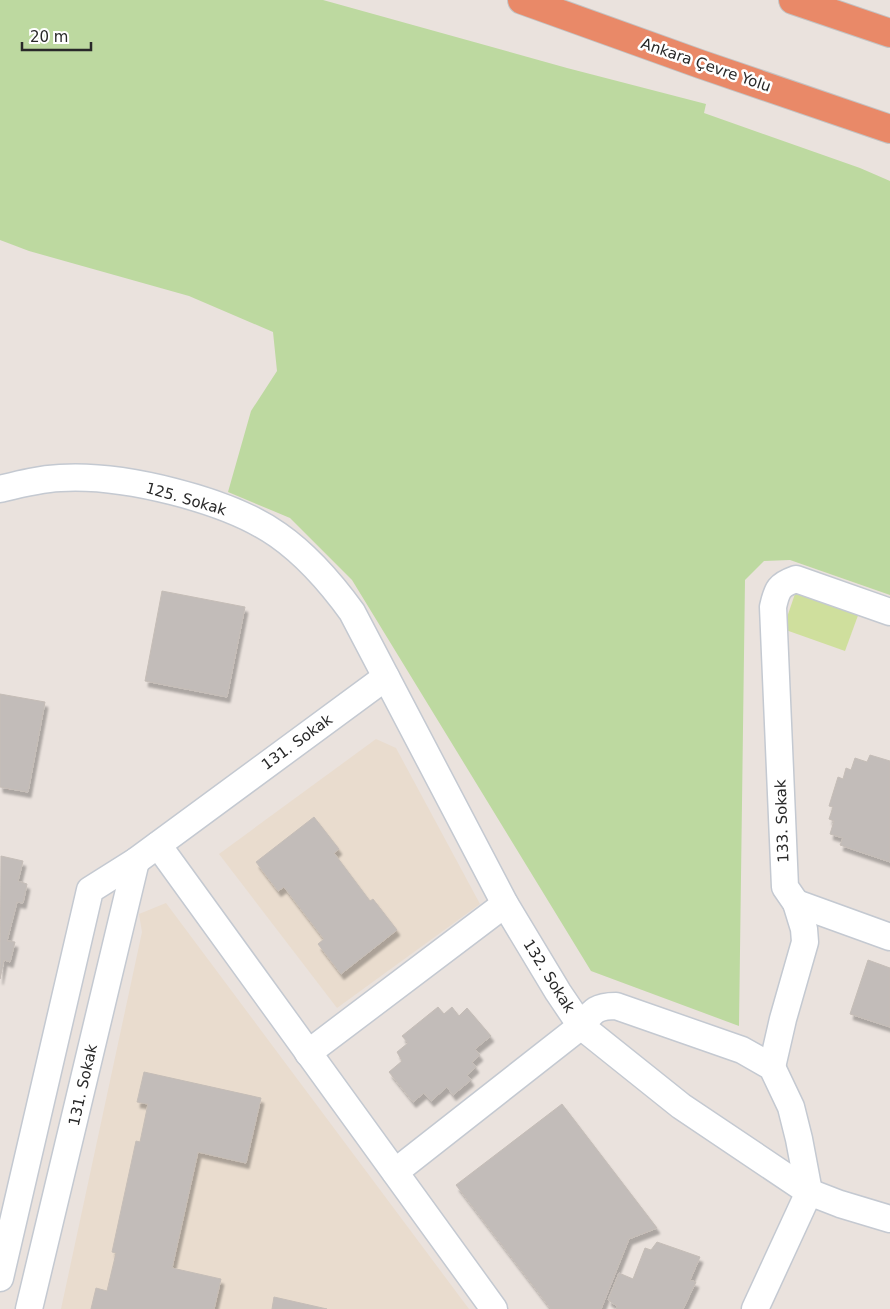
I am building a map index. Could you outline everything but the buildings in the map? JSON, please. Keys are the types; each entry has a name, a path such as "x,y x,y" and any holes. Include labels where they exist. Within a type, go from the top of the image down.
{"highway":[{"name":"Ankara Çevre Yolu","path":"522,0 700,64 890,129"},
{"path":"793,0 890,33"}],"street":[{"name":"125. Sokak","path":"0,489 30,481 60,478 119,481 202,500 254,521 278,535 308,560 332,585 352,612 386,678"},
{"name":"133. Sokak","path":"772,1067 783,1019 805,942 804,929 796,903 785,887 773,606 776,592 783,584 796,579 890,612"},
{"name":"131. Sokak","path":"0,1278 90,890 136,861 386,678"},
{"name":"132. Sokak","path":"386,678 505,904 558,992 581,1026 682,1106 809,1192 840,1204 890,1219"},
{"path":"158,845 494,1309"},
{"name":"131. Sokak","path":"29,1309 136,861"},
{"path":"796,903 890,937"},
{"path":"308,1053 505,904"},
{"path":"395,1172 581,1026 594,1010 603,1006 616,1006 742,1050 772,1067 791,1107 809,1192 755,1309"}],"shaded area":[{"path":"376,739 396,748 480,904 337,1008 219,854"},
{"path":"166,903 469,1309 61,1309 142,932 139,914"}],"green space":[{"path":"0,0 323,0 567,68 706,104 704,113 860,168 890,181 890,595 790,560 764,561 745,580 739,1026 591,971 352,580 290,518 228,492 251,411 277,371 273,332 189,296 29,251 0,240"},
{"path":"797,588 860,610 845,651 783,629"}]}
